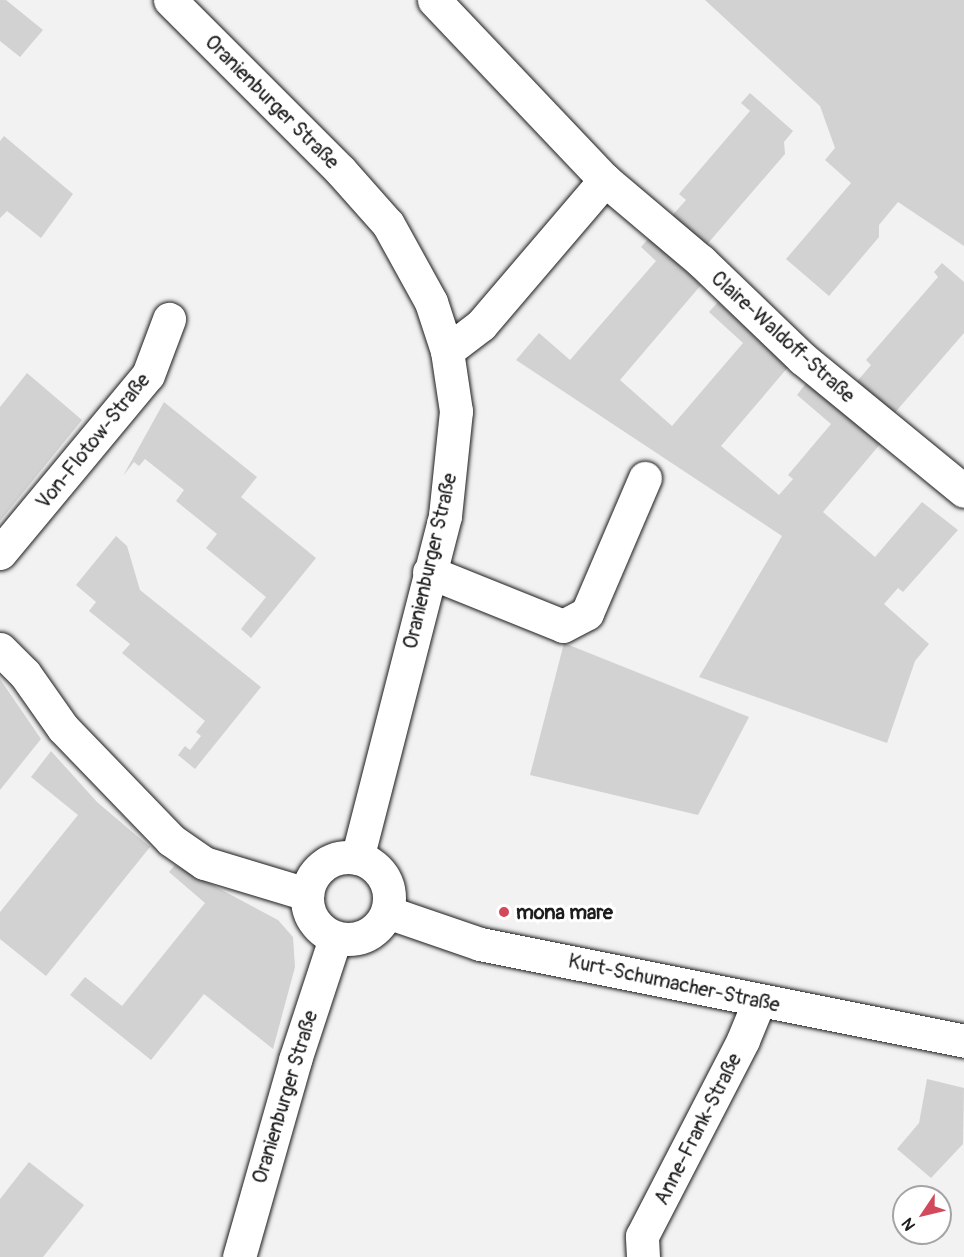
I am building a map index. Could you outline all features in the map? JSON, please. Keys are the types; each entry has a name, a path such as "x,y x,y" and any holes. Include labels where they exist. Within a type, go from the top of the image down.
{"street":[{"name":"Oranienburger Straße","path":"170,0 340,170 388,224 431,302 447,351 456,411 453,459 445,516 357,858"},
{"name":"Claire-Waldoff-Straße","path":"435,0 605,180 701,261 803,359 964,490"},
{"path":"447,351 481,325 605,180"},
{"name":"Von-Flotow-Straße","path":"0,553 148,375 169,319"},
{"path":"429,572 562,626 587,613 645,478"},
{"path":"0,649 25,674 63,728 171,840 204,863 307,894"},
{"path":"345,857 357,858 380,872 387,885 387,912 366,935 335,938 317,926 307,906 309,883 323,865 345,857"},
{"name":"Kurt-Schumacher-Straße","path":"387,912 480,944 964,1041"},
{"name":"Oranienburger Straße","path":"239,1257 292,1070 335,938"},
{"name":"Anne-Frank-Straße","path":"644,1257 642,1236 743,1040 759,1001"}],"shaded area":[{"path":"0,0 6,0 43,30 20,57 0,41"},
{"path":"705,0 964,0 964,246 898,202 879,225 879,237 829,296 786,259 851,183 825,160 835,148 820,106"},
{"path":"750,93 793,131 784,142 785,154 703,249 670,218 686,200 679,194 750,111 741,103"},
{"path":"4,136 73,194 41,238 7,211 0,218 0,141"},
{"path":"649,238 701,285 620,380 672,426 743,343 709,312 718,302 789,366 721,446 779,495 793,479 788,475 831,424 797,395 807,382 881,443 823,512 875,557 922,502 958,530 903,592 898,588 884,604 929,644 915,661 887,743 699,677 782,536 516,360 539,333 570,360 656,261 641,247"},
{"path":"942,263 964,282 964,333 892,416 854,385 871,365 866,360 938,277 934,272"},
{"path":"27,373 82,420 0,521 0,407"},
{"path":"164,402 257,477 241,497 316,558 251,638 241,629 266,597 206,548 217,534 176,501 184,490 145,459 139,466 134,462 123,476"},
{"path":"116,536 127,546 140,590 261,687 195,769 178,755 185,746 190,750 201,736 196,732 205,721 122,653 130,644 89,611 96,602 76,585"},
{"path":"564,643 749,717 698,815 530,775"},
{"path":"0,679 41,739 0,790"},
{"path":"51,751 97,802 150,847 46,976 0,939 0,912 78,815 31,777"},
{"path":"175,865 278,920 293,937 295,967 273,1049 204,994 151,1060 70,995 85,977 122,1006 205,903 169,872"},
{"path":"927,1079 964,1088 963,1144 931,1178 897,1149 919,1123"},
{"path":"29,1162 84,1205 43,1257 0,1257 0,1199"}],"place":[{"name":"mona mare","path":"504,912"}]}
